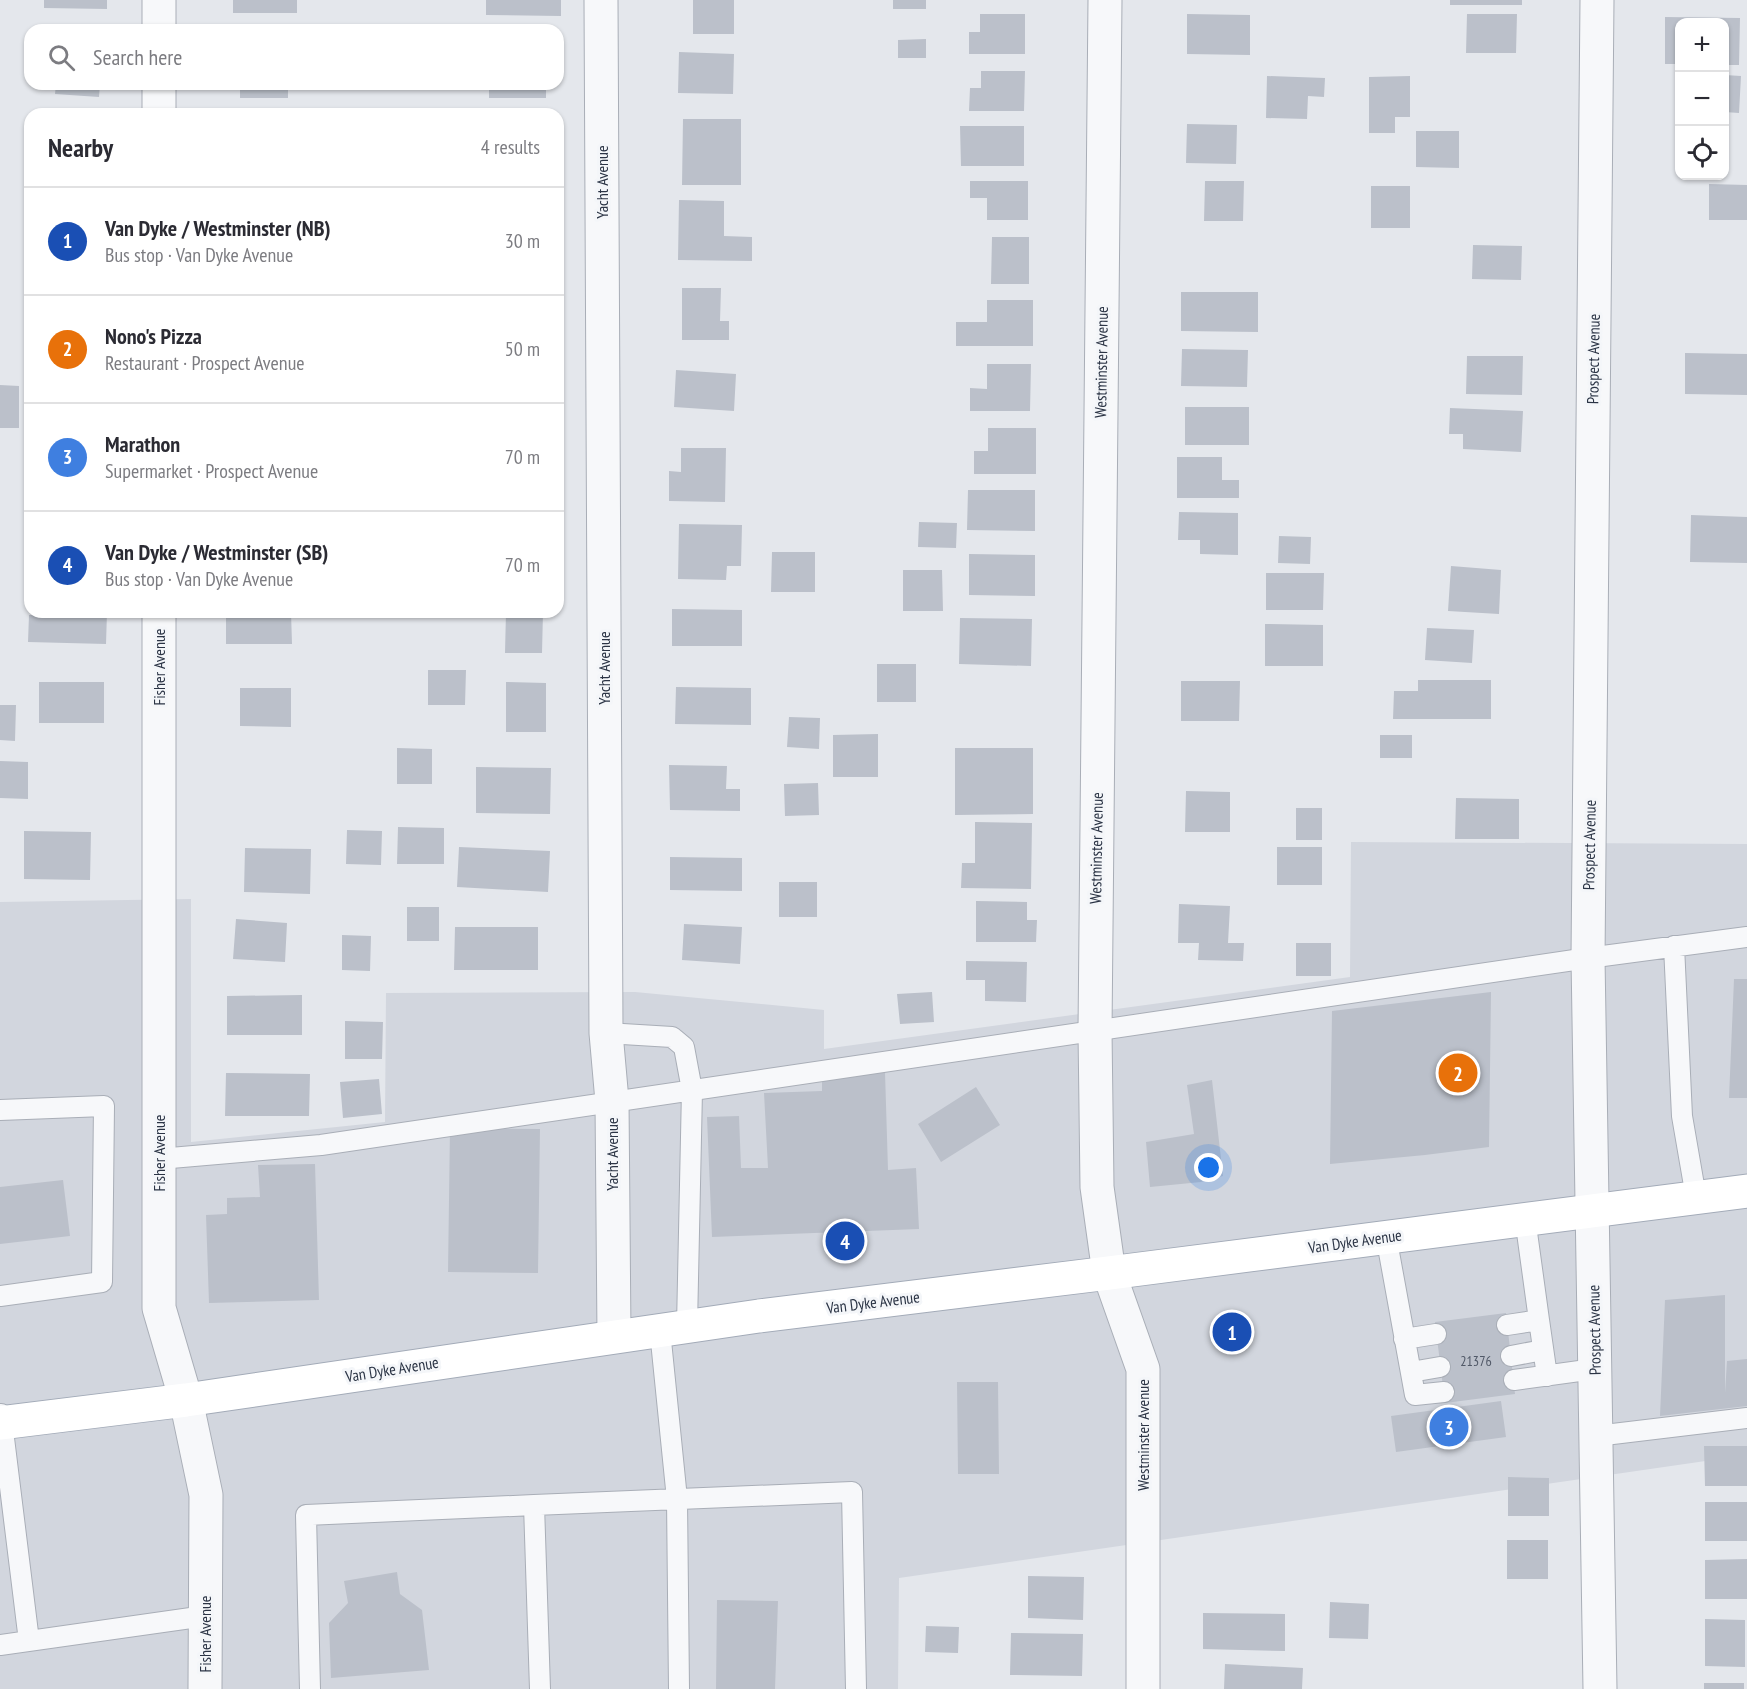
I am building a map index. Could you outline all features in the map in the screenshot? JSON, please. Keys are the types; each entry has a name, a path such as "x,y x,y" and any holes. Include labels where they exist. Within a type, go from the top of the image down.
{"main road":[{"name":"Van Dyke Avenue","path":"1,1418 186,1400 759,1316 1747,1191"}],"street":[{"path":"159,0 159,24"},
{"name":"Yacht Avenue","path":"601,0 606,1033 612,1101 614,1336"},
{"name":"Westminster Avenue","path":"1104,0 1095,1031 1097,1187 1109,1273 1143,1369 1143,1689"},
{"name":"Prospect Avenue","path":"1597,0 1588,958 1600,1689"},
{"path":"159,90 159,108"},
{"name":"Fisher Avenue","path":"159,618 159,1308 186,1400 206,1496 205,1689"}],"lane":[{"path":"159,1159 321,1145 1588,958 1747,938"},
{"path":"1674,946 1682,1116 1696,1197"},
{"path":"606,1033 672,1037 684,1047 692,1090 673,1328 679,1689"},
{"path":"0,1110 104,1106 102,1282 0,1296"},
{"path":"1525,1218 1547,1376"},
{"path":"1386,1236 1415,1395 1444,1392"},
{"path":"1507,1325 1539,1320"},
{"path":"1404,1338 1436,1334"},
{"path":"1511,1356 1544,1350"},
{"path":"1411,1372 1440,1367"},
{"path":"1514,1380 1594,1369"},
{"path":"1,1418 29,1641"},
{"path":"1596,1436 1747,1418"},
{"path":"310,1689 306,1515 852,1492 856,1689"},
{"path":"534,1505 540,1689"},
{"path":"0,1645 205,1616"}],"shaded area":[{"path":"1351,842 1747,844 1747,1455 899,1578 898,1689 0,1689 0,902 191,899 191,1142 385,1122 386,993 635,992 824,1010 824,1049 1350,977"}],"building":[{"path":"44,0 107,0 107,9 44,8"},
{"path":"233,0 297,0 297,13 233,13"},
{"path":"486,0 561,0 561,16 486,15"},
{"path":"693,0 734,0 734,34 693,34"},
{"path":"893,0 926,0 926,9 893,9"},
{"path":"1450,0 1522,0 1522,5 1450,5"},
{"path":"980,14 1025,14 1025,54 969,54 969,32 980,32"},
{"path":"1187,14 1250,15 1250,55 1187,54"},
{"path":"1467,14 1517,14 1516,53 1466,53"},
{"path":"1665,17 1740,18 1739,65 1729,65 1729,18 1675,18 1675,64 1665,64"},
{"path":"926,39 926,58 898,58 898,40"},
{"path":"679,52 734,54 733,94 678,93"},
{"path":"981,71 1025,71 1024,111 969,111 970,88 981,88"},
{"path":"1729,75 1741,76 1739,113 1729,112"},
{"path":"1267,76 1325,78 1324,97 1308,96 1307,119 1266,118"},
{"path":"1410,76 1410,117 1395,117 1395,133 1369,133 1369,77"},
{"path":"55,90 100,90 99,97 55,94"},
{"path":"240,90 288,90 288,98 240,98"},
{"path":"489,90 546,90 546,98 489,98"},
{"path":"683,119 741,119 741,185 682,185"},
{"path":"1187,124 1237,125 1236,164 1186,163"},
{"path":"960,126 1024,126 1024,166 961,166"},
{"path":"1416,131 1459,131 1459,168 1416,167"},
{"path":"970,181 1028,181 1028,220 987,220 987,198 970,198"},
{"path":"1205,181 1244,181 1243,221 1204,221"},
{"path":"1709,184 1747,185 1747,220 1709,220"},
{"path":"1371,186 1410,186 1410,228 1371,228"},
{"path":"679,200 724,201 724,236 752,237 752,261 678,260"},
{"path":"992,237 1029,237 1029,284 991,284"},
{"path":"1473,245 1522,246 1521,280 1472,279"},
{"path":"682,288 721,288 720,321 729,321 729,340 682,340"},
{"path":"1181,292 1258,292 1258,332 1181,331"},
{"path":"987,300 1033,300 1033,346 956,346 956,322 987,322"},
{"path":"1182,349 1248,350 1247,387 1181,386"},
{"path":"1685,353 1747,354 1747,395 1685,394"},
{"path":"1467,356 1523,356 1522,395 1466,394"},
{"path":"987,364 1031,364 1030,411 970,411 970,388 987,389"},
{"path":"676,370 736,374 734,411 674,407"},
{"path":"0,385 19,386 19,428 0,428"},
{"path":"1185,407 1249,407 1249,445 1185,445"},
{"path":"1450,408 1523,411 1521,452 1463,449 1463,434 1449,434"},
{"path":"988,428 1036,428 1036,474 974,474 974,451 988,451"},
{"path":"681,448 726,448 725,502 669,501 669,471 681,472"},
{"path":"1177,457 1222,457 1222,480 1239,480 1239,498 1177,498"},
{"path":"968,490 1035,490 1035,531 967,530"},
{"path":"1179,512 1238,513 1238,555 1200,554 1200,540 1178,540"},
{"path":"1691,515 1747,517 1747,563 1690,562"},
{"path":"919,522 957,523 956,548 918,547"},
{"path":"679,524 742,525 741,566 727,566 726,580 678,579"},
{"path":"1279,536 1311,537 1310,564 1278,563"},
{"path":"772,552 815,552 815,592 771,592"},
{"path":"969,554 1035,555 1035,596 969,595"},
{"path":"1451,566 1501,570 1499,614 1448,611"},
{"path":"903,570 942,570 943,611 903,611"},
{"path":"1266,573 1324,573 1323,610 1266,610"},
{"path":"672,609 742,610 742,646 672,646"},
{"path":"29,618 107,618 106,644 28,642"},
{"path":"226,618 291,618 292,644 226,644"},
{"path":"506,618 543,618 542,653 505,653"},
{"path":"960,618 1032,619 1031,666 959,664"},
{"path":"1265,624 1323,625 1323,666 1265,666"},
{"path":"1427,628 1474,630 1472,663 1425,660"},
{"path":"877,664 916,664 916,702 877,702"},
{"path":"428,670 466,670 465,705 428,705"},
{"path":"1418,680 1491,680 1491,719 1393,719 1394,691 1418,691"},
{"path":"1181,681 1240,681 1239,721 1181,721"},
{"path":"39,682 104,682 104,723 39,723"},
{"path":"506,682 546,683 546,732 506,732"},
{"path":"676,687 751,688 751,725 675,724"},
{"path":"240,688 291,688 291,727 240,726"},
{"path":"0,705 16,705 15,741 0,740"},
{"path":"789,717 820,718 819,749 787,747"},
{"path":"878,734 878,777 833,777 833,735"},
{"path":"1380,735 1412,735 1412,758 1380,758"},
{"path":"397,748 432,749 432,784 397,784"},
{"path":"955,748 1033,748 1033,814 955,815"},
{"path":"0,761 28,762 28,799 0,798"},
{"path":"669,765 727,766 726,789 740,789 740,811 670,810"},
{"path":"476,767 551,768 550,814 476,813"},
{"path":"818,783 819,815 785,816 784,784"},
{"path":"1186,791 1230,792 1230,832 1185,832"},
{"path":"1456,798 1519,799 1519,839 1455,839"},
{"path":"1296,808 1322,808 1322,840 1296,840"},
{"path":"975,822 1032,823 1031,889 961,888 962,863 975,863"},
{"path":"398,827 444,828 444,864 397,864"},
{"path":"347,830 382,831 381,865 346,864"},
{"path":"24,831 91,832 90,880 24,879"},
{"path":"459,847 550,851 548,892 457,887"},
{"path":"1277,847 1322,847 1322,885 1277,885"},
{"path":"245,848 311,849 310,894 244,892"},
{"path":"670,857 742,858 742,891 670,890"},
{"path":"779,882 817,882 817,917 779,917"},
{"path":"976,901 1027,902 1027,920 1037,920 1036,942 976,942"},
{"path":"1179,904 1230,906 1228,943 1244,943 1243,961 1198,960 1199,943 1178,943"},
{"path":"407,907 439,907 439,941 407,941"},
{"path":"236,919 287,923 285,962 233,959"},
{"path":"684,924 742,927 740,964 682,960"},
{"path":"455,927 538,927 538,970 454,970"},
{"path":"342,935 371,936 370,971 342,970"},
{"path":"1296,943 1331,943 1331,976 1296,976"},
{"path":"966,961 1027,962 1026,1002 985,1001 985,980 966,980"},
{"path":"1734,979 1747,979 1747,1098 1729,1098"},
{"path":"932,992 934,1022 900,1024 897,994"},
{"path":"1491,992 1489,1147 1330,1164 1332,1011"},
{"path":"302,995 302,1035 227,1035 227,996"},
{"path":"345,1021 383,1022 382,1059 345,1059"},
{"path":"885,1072 888,1170 916,1168 919,1229 712,1237 707,1117 739,1116 741,1168 768,1168 764,1093 822,1091 822,1075"},
{"path":"226,1073 310,1074 309,1116 225,1116"},
{"path":"379,1079 382,1114 343,1118 340,1082"},
{"path":"1212,1080 1223,1176 1201,1182 1150,1187 1146,1142 1194,1134 1187,1085"},
{"path":"976,1087 1000,1125 941,1162 918,1124"},
{"path":"450,1128 540,1129 538,1273 448,1272"},
{"path":"315,1164 319,1300 209,1303 206,1215 227,1214 227,1198 260,1197 258,1165"},
{"path":"63,1180 70,1236 0,1244 0,1187"},
{"path":"1725,1295 1725,1393 1727,1361 1747,1359 1747,1406 1660,1416 1665,1300"},
{"path":"1506,1313 1515,1394 1445,1403 1435,1322"},
{"path":"957,1382 998,1382 999,1474 958,1474"},
{"path":"1501,1401 1506,1437 1396,1452 1391,1416"},
{"path":"1704,1446 1747,1446 1747,1486 1705,1486"},
{"path":"1508,1477 1549,1478 1549,1516 1508,1516"},
{"path":"1705,1502 1747,1502 1747,1541 1705,1541"},
{"path":"1507,1540 1548,1540 1548,1579 1507,1579"},
{"path":"1747,1559 1747,1599 1705,1599 1705,1560"},
{"path":"397,1572 400,1594 422,1610 429,1670 331,1678 329,1623 348,1603 344,1581"},
{"path":"1028,1576 1084,1577 1083,1620 1028,1618"},
{"path":"717,1600 778,1601 775,1689 716,1689"},
{"path":"1330,1602 1369,1604 1368,1639 1329,1638"},
{"path":"1203,1613 1285,1614 1285,1651 1203,1649"},
{"path":"1705,1619 1745,1620 1745,1667 1705,1666"},
{"path":"926,1626 959,1627 958,1653 925,1652"},
{"path":"1011,1633 1083,1634 1082,1676 1010,1675"},
{"path":"1225,1664 1303,1668 1302,1689 1224,1689"},
{"path":"1704,1683 1744,1683 1744,1689 1704,1689"}],"place":[{"name":"Nono's Pizza","path":"1458,1073"},
{"name":"Van Dyke / Westminster (SB)","path":"845,1241"},
{"name":"Van Dyke / Westminster (NB)","path":"1232,1332"},
{"name":"Marathon","path":"1449,1427"}]}
